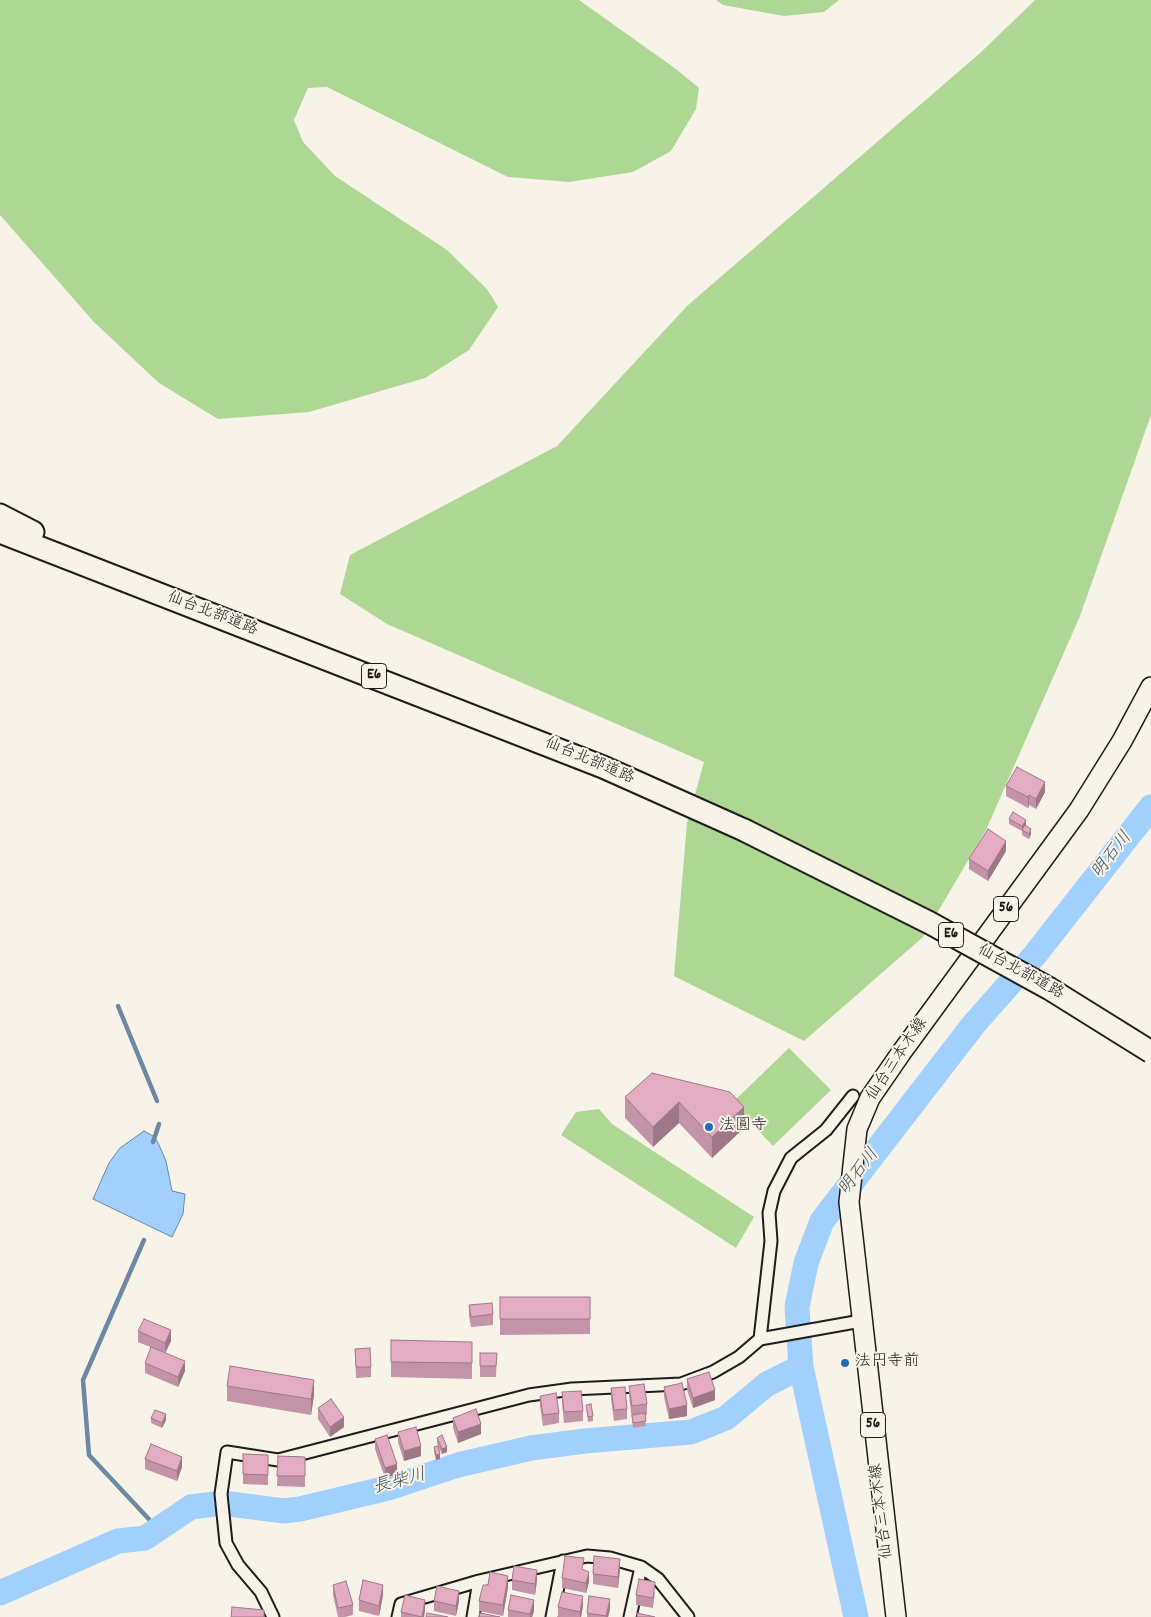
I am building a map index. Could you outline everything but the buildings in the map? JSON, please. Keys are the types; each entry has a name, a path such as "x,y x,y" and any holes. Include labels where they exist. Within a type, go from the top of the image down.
{"highway":[{"path":"0,515 186,604"},
{"name":"仙台北部道路","path":"0,532 603,766 744,830 930,923 1050,989 1151,1052"}],"main road":[{"name":"仙台三本木線","path":"896,1617 848,1202 857,1129 870,1098 896,1060 1079,810 1122,741 1151,687"}],"street":[{"path":"760,1339 771,1241 769,1213 774,1191 791,1158 826,1130 853,1096"},
{"path":"273,1617 260,1592 238,1565 226,1543 221,1494 227,1452 278,1460 529,1395 572,1389 681,1384 719,1368 739,1357 760,1339 861,1321"},
{"path":"398,1617 401,1604 479,1581 587,1556 610,1558 642,1567 658,1579 688,1617"},
{"path":"552,1617 563,1561"},
{"path":"630,1617 642,1567"},
{"path":"473,1617 479,1581"}],"green space":[{"path":"0,0 579,0 676,69 699,88 696,109 671,151 633,172 569,182 508,177 327,87 308,88 294,120 303,142 335,176 447,250 487,289 498,307 469,350 425,378 309,412 218,419 159,383 94,322 0,215"},
{"path":"716,0 839,0 824,12 784,16 723,5"},
{"path":"1035,0 1151,0 1151,415 1080,616 986,830 923,937 804,1041 674,976 687,823 704,762 387,624 340,594 350,555 557,446 687,306 979,54"},
{"path":"789,1048 831,1090 773,1146 732,1103"},
{"path":"599,1109 612,1124 754,1217 736,1248 561,1135 576,1112"}],"water":[{"path":"144,1131 155,1137 159,1145 166,1161 172,1191 185,1194 183,1214 172,1237 93,1199 109,1163 120,1148"}],"waterway":[{"name":"明石川","path":"856,1617 801,1367 797,1307 806,1263 822,1221 974,1024 1034,956 1151,807"},
{"path":"118,1006 157,1101"},
{"path":"153,1142 159,1124"},
{"path":"144,1240 83,1380 89,1455 159,1530"},
{"name":"長柴川","path":"0,1593 118,1541 145,1538 191,1507 222,1503 284,1511 300,1509 392,1487 458,1465 531,1448 585,1441 691,1432 726,1418 767,1384 801,1367"}],"place":[{"name":"法圓寺","path":"709,1127"},
{"name":"法円寺前","path":"845,1363"}]}
